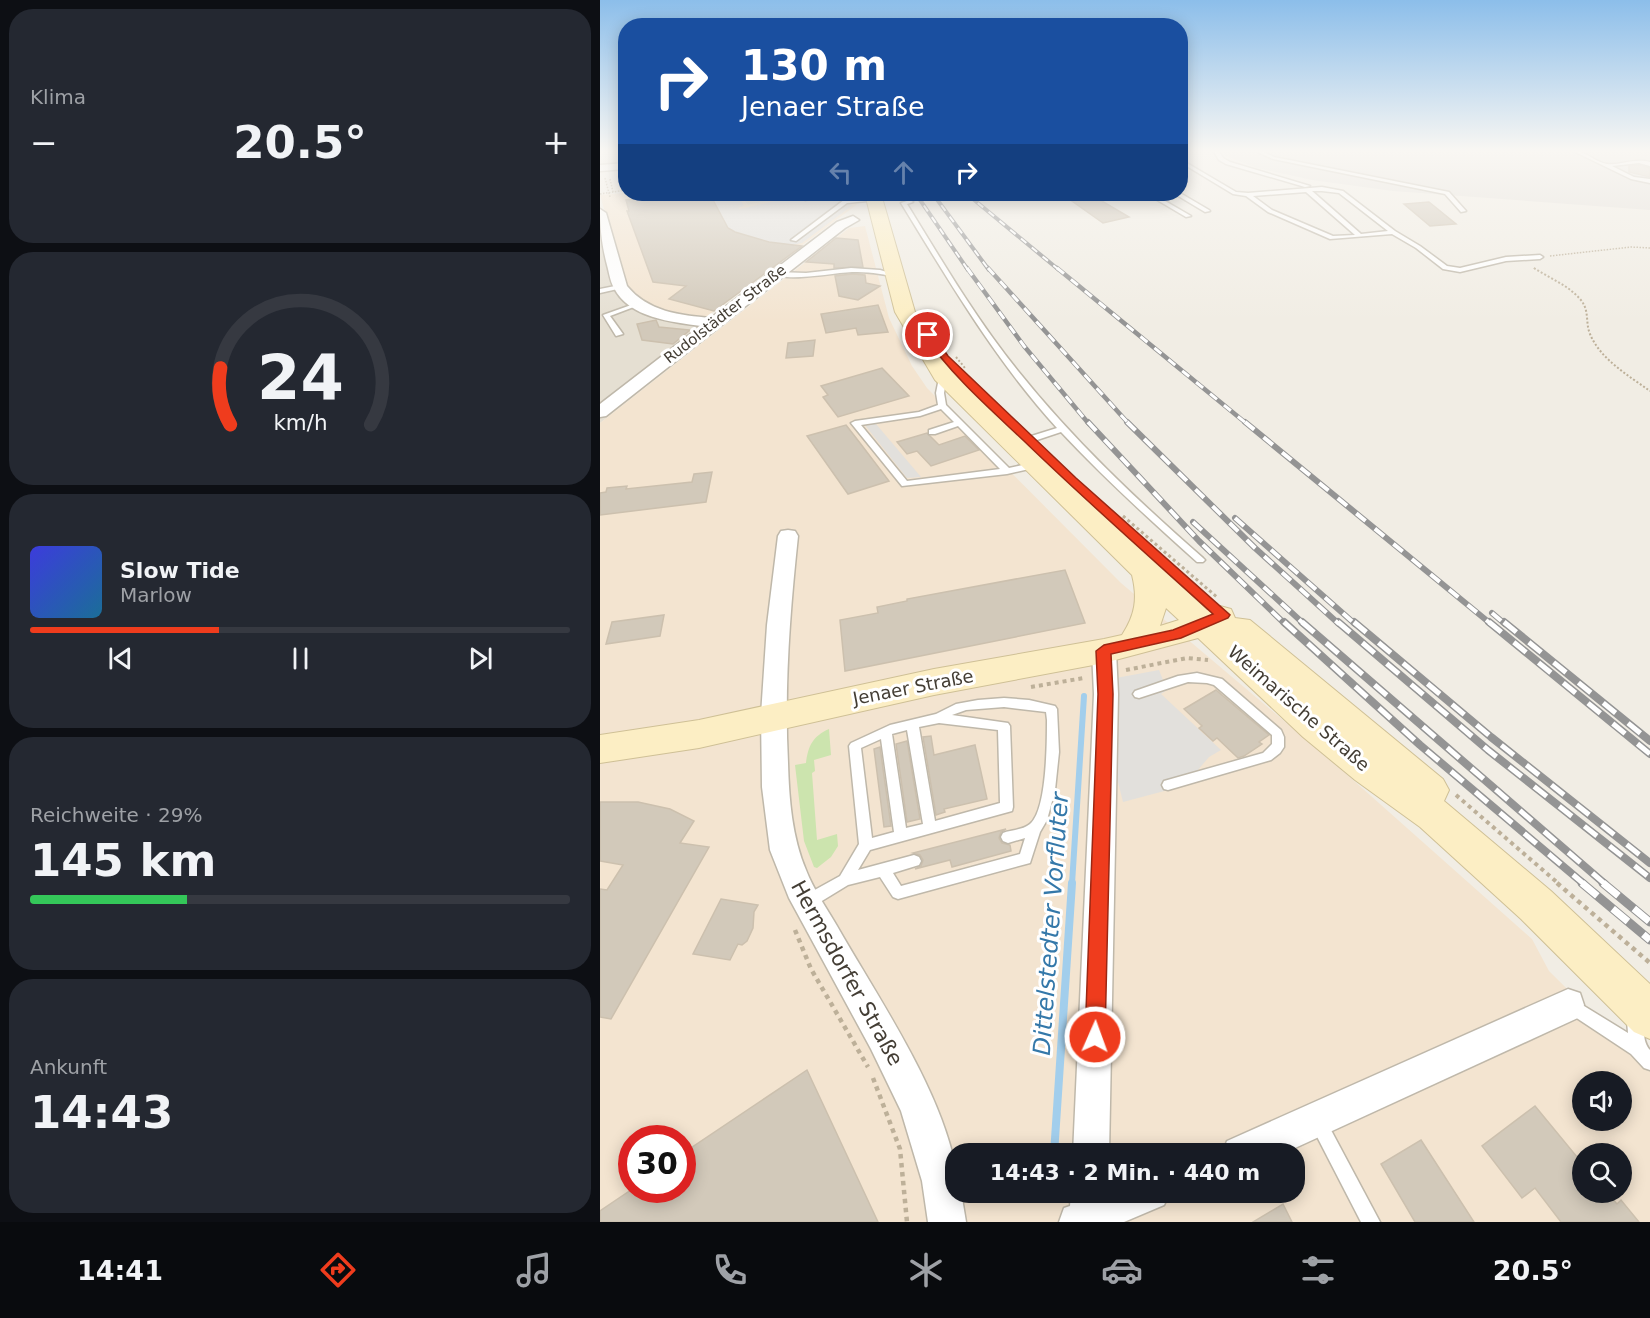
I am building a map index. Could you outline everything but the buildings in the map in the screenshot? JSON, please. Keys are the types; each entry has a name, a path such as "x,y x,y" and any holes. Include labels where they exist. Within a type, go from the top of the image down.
{"main road":[{"name":"Weimarische Straße","path":"879,207 886,266 912,327 955,367 1033,452 1216,614 1316,727 1368,769 1434,815 1643,1002"},
{"name":"Weimarische Straße","path":"881,207 910,294 928,335 944,358 1146,572 1216,614"},
{"path":"1118,647 1152,610 1151,590 1146,572"},
{"name":"Jenaer Straße","path":"600,749 699,734 934,682 1118,647 1176,634 1216,614"}],"street":[{"path":"600,213 620,287 634,304 673,317 713,323"},
{"name":"Rudolstädter Straße","path":"600,412 776,274 841,225 853,220"},
{"name":"Hermsdorfer Straße","path":"788,536 774,666 773,718 781,826 792,872 903,1073 918,1107 932,1142 944,1199 946,1222"},
{"path":"1091,1143 1106,694 1118,647"},
{"path":"1265,1143 1568,1005"},
{"path":"1086,1211 1113,1203"}],"lane":[{"path":"794,240 838,207"},
{"path":"907,207 982,327 1015,372 1062,429 1120,490 1200,560"},
{"path":"1173,207 1188,216"},
{"path":"1200,207 1207,211"},
{"path":"1265,207 1332,238 1392,232"},
{"path":"1327,207 1360,236"},
{"path":"1360,207 1445,268 1460,270 1506,259 1539,257"},
{"path":"1459,207 1463,211"},
{"path":"776,274 830,273 886,266"},
{"path":"600,291 620,287"},
{"path":"600,310 634,304"},
{"path":"619,334 606,315 634,304"},
{"path":"955,367 940,393 942,406 1006,471"},
{"path":"942,406 920,414 855,423 905,484 1006,471 1062,429"},
{"path":"932,432 959,423"},
{"path":"1139,693 1158,689 1185,677 1208,678 1218,682 1277,733 1280,742 1277,751 1267,757 1168,785"},
{"path":"883,870 898,893 1025,859 1034,830 1042,820 1047,800 1054,720 1051,709 1035,703 954,708 939,718"},
{"path":"845,880 866,845 855,746 886,732 939,718 1004,726 1007,807 866,845"},
{"path":"912,724 930,828"},
{"path":"886,732 901,836"},
{"path":"1008,837 1034,830"},
{"path":"807,902 845,880 914,861"},
{"path":"1568,1005 1643,1002 1650,1062"},
{"path":"1316,1120 1371,1222"}],"path":[{"path":"1539,257 1631,247 1650,248"},
{"path":"1520,258 1572,292 1586,309 1590,319 1589,333 1598,347 1623,371 1650,391"},
{"path":"1120,514 1216,614"},
{"path":"1458,797 1643,1002"}],"shaded area":[{"path":"604,207 854,207 706,317 657,309 633,295 626,283"},
{"path":"718,207 741,207 738,208 740,209 749,207 850,207 802,243 793,245 769,242 735,232 726,226"},
{"path":"1610,207 1650,207 1650,210"},
{"path":"865,226 889,318 912,366 927,388 1121,583 1335,764 1532,939 1549,971 1650,1071 1650,1222 600,1222 600,423 849,228"},
{"path":"600,229 616,286 686,322 723,326 600,423"},
{"path":"864,424 876,424 921,477 907,478"},
{"path":"1159,670 1167,690 1161,694 1221,750 1209,757 1197,771 1167,780 1168,790 1123,802 1115,770 1116,678"}],"green space":[{"path":"829,729 831,755 814,760 815,771 812,773 817,840 837,834 838,846 831,857 817,868 814,867 804,841 795,765 806,763 812,742"}],"waterway":[{"name":"Dittelstedter Vorfluter","path":"1072,884 1084,696"},
{"name":"Dittelstedter Vorfluter","path":"1055,1143 1072,883"}],"railway":[{"path":"925,207 968,270"},
{"path":"943,207 989,270"},
{"path":"983,207 1059,270"},
{"path":"967,268 1024,346 1089,424"},
{"path":"988,268 1129,424"},
{"path":"1057,268 1247,424"},
{"path":"1088,422 1199,541 1285,624"},
{"path":"1245,422 1491,624"},
{"path":"1129,424 1255,548 1339,624"},
{"path":"1235,518 1355,624"},
{"path":"1193,522 1304,624"},
{"path":"1492,613 1505,624"},
{"path":"1284,622 1420,745 1584,884"},
{"path":"1302,622 1605,884"},
{"path":"1338,622 1488,750 1650,878"},
{"path":"1354,622 1491,737 1650,863"},
{"path":"1489,622 1650,754"},
{"path":"1504,622 1650,741"},
{"path":"1582,883 1650,940"},
{"path":"1603,883 1650,922"}],"route":[{"path":"928,335 944,358 1071,481 1223,615 1204,625 1176,634 1104,651 1106,694 1095,1037"}]}
